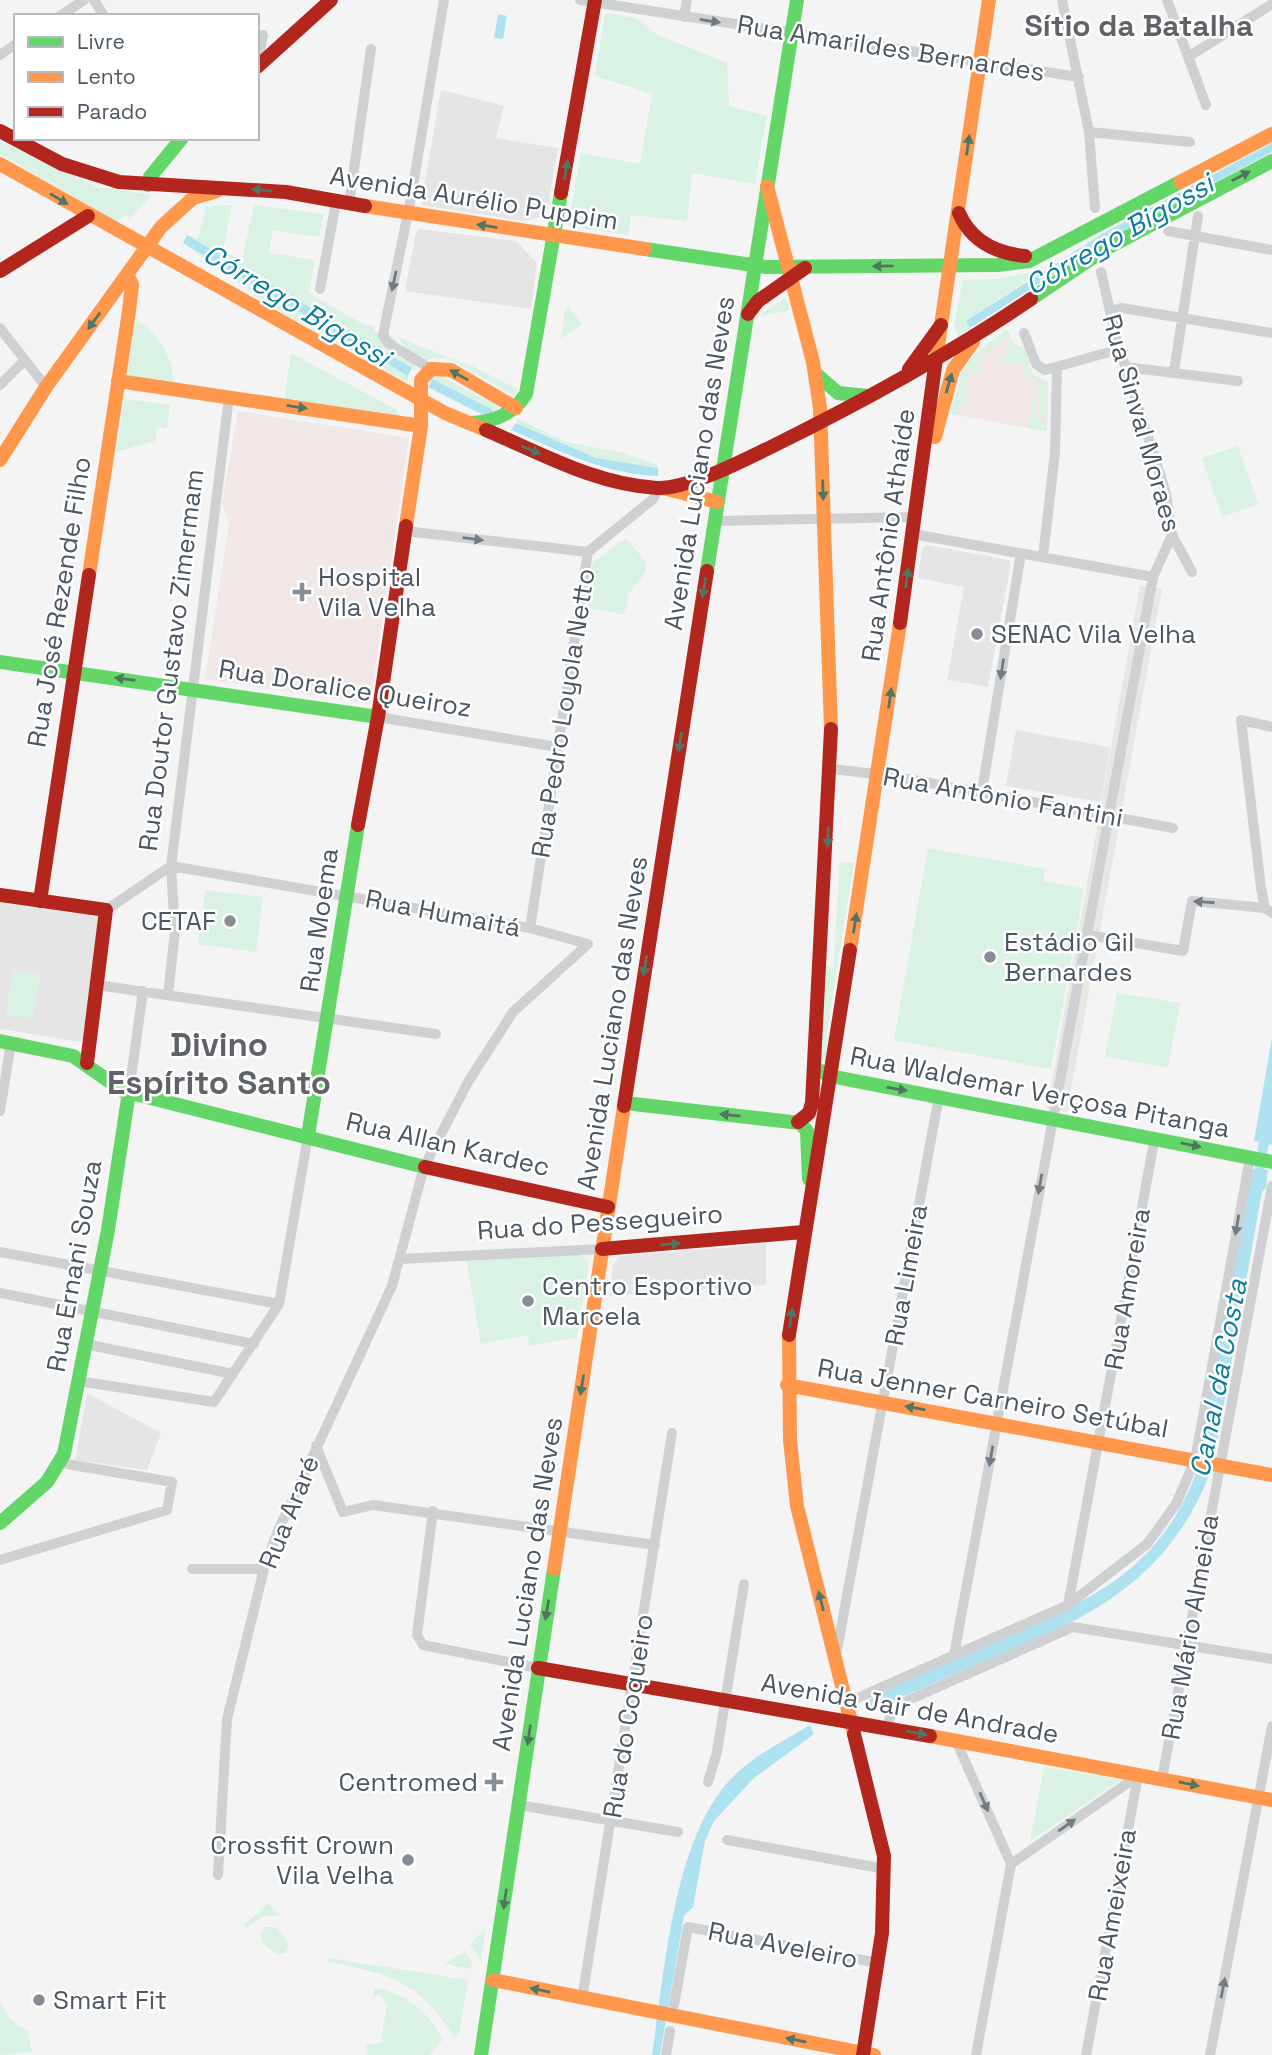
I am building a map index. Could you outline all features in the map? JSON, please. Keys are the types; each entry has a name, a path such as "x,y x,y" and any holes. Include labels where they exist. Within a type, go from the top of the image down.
{"main road":[{"path":"259,64 331,0"},
{"name":"Avenida Luciano das Neves","path":"481,2055 608,1207 797,0"},
{"name":"Rua Antônio Athaíde","path":"811,1187 879,774 989,0"},
{"path":"469,423 488,421 516,408 526,394 554,237 590,1"},
{"path":"747,317 758,301 790,273 805,268 1008,264 1048,253 1272,134"},
{"name":"Avenida Aurélio Puppim","path":"17,140 62,164 119,182 237,187 790,273"},
{"path":"148,185 150,177 180,140"},
{"path":"660,488 722,471 821,422 986,330 1107,248 1272,161"},
{"path":"0,164 88,216 147,245 445,413 592,475 717,502"},
{"path":"767,186 816,374 821,422 832,769 813,1051 812,1104 809,1113 798,1122"},
{"path":"0,460 46,387 170,217 193,198 237,187"},
{"path":"959,213 970,233 990,248 1018,256 1048,253"},
{"path":"0,271 88,216"},
{"name":"Rua José Rezende Filho","path":"40,901 129,312 132,285 128,274"},
{"path":"115,292 129,312"},
{"path":"901,379 941,325"},
{"path":"919,496 953,370 964,352 986,330"},
{"path":"420,401 421,380 431,369 439,367 451,370 516,408"},
{"path":"816,374 826,386 840,394 869,396"},
{"path":"118,381 421,426 431,415 445,413"},
{"name":"Rua Moema","path":"308,1136 329,1018 345,895 378,717 421,426 420,401"},
{"name":"Rua Doralice Queiroz","path":"0,662 378,717"},
{"path":"0,895 106,910 87,1063"},
{"name":"Rua Allan Kardec","path":"6,1042 65,1054 87,1063 123,1091 424,1167 608,1207"},
{"name":"Rua Waldemar Verçosa Pitanga","path":"813,1051 817,1067 830,1076 1052,1117 1272,1162"},
{"name":"Rua Ernani Souza","path":"0,1523 47,1482 61,1463 99,1272 129,1092"},
{"path":"493,1980 867,2054 878,1963 885,1869 880,1834 797,1506 788,1385 788,1342 811,1187 807,1131 798,1122 625,1103"},
{"name":"Rua do Pessegueiro","path":"602,1250 803,1232"},
{"name":"Rua Jenner Carneiro Setúbal","path":"788,1385 1272,1475"},
{"name":"Avenida Jair de Andrade","path":"538,1668 850,1721 1265,1798"}],"street":[{"path":"63,14 84,0"},
{"path":"431,369 388,343 383,335 408,214 444,0"},
{"path":"684,17 687,0"},
{"path":"1062,0 1089,132 1095,208"},
{"path":"1167,0 1206,105"},
{"name":"Rua Amarildes Bernardes","path":"590,1 980,63 1079,76"},
{"path":"1188,57 1272,4"},
{"path":"259,54 262,35"},
{"path":"320,289 343,203 371,50"},
{"path":"1089,132 1190,142"},
{"path":"1174,372 1198,216"},
{"path":"1168,231 1272,250"},
{"name":"Rua Sinval Moraes","path":"1101,272 1125,367 1163,482 1172,535 1192,572"},
{"path":"1110,311 1122,308 1272,333"},
{"path":"0,328 46,387"},
{"path":"1024,333 1040,368 1057,369 1120,349"},
{"path":"0,384 24,361"},
{"path":"1125,367 1238,380"},
{"path":"1043,557 1055,452 1057,369"},
{"name":"Rua Doutor Gustavo Zimermam","path":"106,910 171,866 229,397"},
{"name":"Rua Pedro Loyola Netto","path":"530,928 588,552 653,499 660,488"},
{"path":"715,521 916,517"},
{"path":"405,531 588,552"},
{"path":"913,534 1153,577"},
{"path":"954,1655 1153,577 1172,535"},
{"path":"982,792 1021,553"},
{"name":"Rua Doralice Queiroz","path":"378,717 557,747"},
{"path":"1088,935 1183,951 1192,901 1268,911 1241,720 1272,727"},
{"name":"Rua Antônio Fantini","path":"832,769 879,774 1173,828"},
{"path":"169,995 175,931 171,866"},
{"name":"Rua Humaitá","path":"171,866 530,928 588,944"},
{"name":"Rua Araré","path":"218,1875 227,1719 264,1569 316,1446 392,1286 424,1167 468,1082 513,1012 588,944"},
{"path":"97,985 436,1034"},
{"name":"Rua Ernani Souza","path":"129,1092 143,992"},
{"path":"0,1111 6,1042"},
{"name":"Rua Limeira","path":"835,1660 939,1096"},
{"name":"Rua Moema","path":"78,1381 214,1402 279,1304 308,1136"},
{"name":"Rua Amoreira","path":"1068,1605 1155,1138"},
{"path":"846,1703 1068,1605 1147,1544 1207,1463 1252,1158"},
{"name":"Rua Mário Almeida","path":"1162,1779 1185,1647 1207,1463 1272,1186"},
{"name":"Rua do Pessegueiro","path":"400,1259 602,1250"},
{"path":"0,1252 279,1304"},
{"path":"0,1293 254,1344"},
{"path":"85,1344 233,1374"},
{"name":"Rua do Coqueiro","path":"582,1999 672,1433"},
{"path":"316,1446 343,1512 373,1505 433,1511 655,1545"},
{"path":"0,1560 167,1510 172,1482 61,1463"},
{"path":"433,1511 417,1635 423,1645 538,1668"},
{"path":"192,1569 264,1569"},
{"path":"708,1782 717,1752 744,1584"},
{"path":"887,1728 890,1716 902,1703 1065,1629 1077,1627 1272,1660"},
{"path":"1210,2055 1265,1798 1272,1727"},
{"path":"956,1741 1011,1864 976,2055"},
{"path":"1011,1864 1138,1776"},
{"name":"Rua Ameixeira","path":"1086,2055 1138,1776"},
{"path":"519,1805 678,1832"},
{"path":"727,1840 885,1869"},
{"name":"Rua Aveleiro","path":"667,2016 688,1927 878,1963"},
{"path":"666,2055 667,2016"}],"shaded area":[{"path":"441,90 504,106 496,138 558,148 548,206 540,217 525,221 421,205"},
{"path":"419,229 516,241 537,263 531,309 405,291"},
{"path":"1006,329 1015,345 1024,347 1033,375 1048,382 1047,431 950,414 965,367"},
{"name":"Hospital Vila Velha","path":"238,411 409,438 370,704 205,679 229,523 222,503"},
{"name":"SENAC Vila Velha","path":"926,545 1009,560 1011,563 988,687 947,680 964,587 918,578 922,548"},
{"path":"1140,585 1162,589 1067,1112 1047,1109"},
{"path":"1016,730 1110,747 1101,802 1006,786"},
{"path":"0,902 101,917 82,1042 0,1029"},
{"path":"766,1244 766,1285 609,1296 613,1265 620,1256"},
{"path":"87,1393 161,1433 147,1470 75,1460"}],"green space":[{"path":"605,13 636,18 656,34 727,63 729,106 767,116 755,184 692,173 687,221 631,215 629,235 570,227 568,224 581,153 640,164 652,94 595,76"},
{"path":"0,141 98,187 152,195 130,218 126,215 117,222 0,154"},
{"path":"232,205 223,251 242,261 254,205 324,214 319,237 273,230 269,253 315,260 309,293 365,325 372,325 375,332 392,336 415,365 415,370 182,233 198,239 206,206"},
{"path":"183,243 408,376 408,383 269,306"},
{"path":"1055,261 967,321 970,328 959,336 954,327 963,280 998,279 1035,271"},
{"path":"786,297 790,310 762,316 763,313"},
{"path":"569,307 582,324 561,339 565,309"},
{"path":"134,318 151,331 163,346 174,384 127,378"},
{"path":"1006,329 1011,335 977,359 980,372 964,369 975,355"},
{"path":"398,337 474,367 517,389 514,396 450,359 433,358 417,363"},
{"path":"1013,340 1015,345 1024,347 1033,375 1048,382 1048,418 1040,413 1038,384 1023,375 1023,365 997,361 1012,351 1008,344"},
{"path":"291,353 397,410 402,420 284,403"},
{"path":"962,372 970,373 964,405 959,405 957,415 950,414"},
{"path":"437,374 499,406 495,411 429,380"},
{"path":"1035,389 1036,417 1047,424 1047,431 1028,428"},
{"path":"125,399 170,405 167,428 157,427 155,441 116,452"},
{"path":"518,419 567,442 623,453 658,465 658,468 596,458 516,423"},
{"path":"1238,446 1258,504 1222,517 1202,458"},
{"path":"626,538 646,562 646,572 629,593 624,615 586,607 593,562"},
{"name":"Estádio Gil Bernardes","path":"928,848 1045,869 1043,881 1084,889 1051,1069 894,1040"},
{"path":"840,862 854,863 826,1036 829,1038 825,1062 820,1051 826,965 833,968"},
{"name":"CETAF","path":"205,890 263,897 256,952 198,944"},
{"path":"13,970 40,974 33,1019 6,1015"},
{"path":"1117,993 1180,1003 1168,1068 1105,1056"},
{"name":"Centro Esportivo Marcela","path":"580,1255 589,1261 577,1337 530,1346 527,1335 481,1344 466,1259"},
{"path":"1044,1767 1121,1780 1030,1841"},
{"path":"268,1903 281,1916 263,1916 247,1928 243,1926"},
{"path":"265,1927 275,1927 287,1939 288,1948 285,1953 276,1954 262,1942 261,1932"},
{"path":"486,1927 481,1960 470,1945"},
{"path":"464,1951 472,1961 470,1969 445,1964"},
{"path":"329,1958 468,1980 459,2035 454,2037 429,2004 401,1983 369,1971 328,1962"},
{"path":"375,1988 407,2000 430,2020 443,2039 430,2055 368,2055 366,2045 381,2042 387,2004 379,1994 372,1999"},
{"path":"0,2001 12,2021 28,2031 32,2052 0,2055"}],"water":[{"path":"498,14 507,16 503,39 494,38"},
{"name":"Córrego Bigossi","path":"1272,143 1272,152 1101,244 970,328 966,321 1102,234"},
{"name":"Córrego Bigossi","path":"187,235 412,368 408,376 183,243"},
{"path":"432,379 493,410 489,418 428,387"},
{"path":"516,423 596,458 658,468 658,476 619,471 583,460 511,430"},
{"path":"1272,1038 1272,1145 1254,1141"},
{"path":"1256,1168 1268,1170 1266,1188 1262,1192 1215,1454 1201,1452 1251,1171"},
{"path":"1196,1473 1208,1478 1186,1521 1159,1557 1128,1586 1094,1610 1057,1630 873,1710 869,1700 882,1692 1070,1608 1122,1576 1164,1533"},
{"path":"810,1725 814,1734 754,1778 714,1821 705,1841 693,1907 684,1916 660,2055 652,2055 676,1904 699,1829 716,1797 738,1772 763,1753"}],"waterway":[{"name":"Canal da Costa","path":"1260,1166 1266,1130"},
{"name":"Canal da Costa","path":"1197,1489 1210,1440"}],"traffic: fast":[{"path":"755,266 797,0"},
{"path":"148,185 150,177 180,140"},
{"path":"1031,299 1107,248 1272,161"},
{"path":"645,249 766,267 998,265 1029,261 1180,182"},
{"path":"469,423 502,416 515,407 526,394 561,193"},
{"path":"707,571 755,266"},
{"path":"816,374 838,393 868,396"},
{"path":"0,662 378,717"},
{"path":"308,1136 358,825"},
{"path":"0,1041 73,1056 123,1091 425,1167"},
{"path":"821,1071 830,1076 1272,1162"},
{"path":"0,1523 47,1482 64,1454 108,1230 129,1092"},
{"path":"625,1103 800,1123 807,1131 809,1179"},
{"path":"481,2055 554,1569"}],"traffic: slow":[{"path":"936,359 989,0"},
{"path":"1180,182 1272,134"},
{"path":"0,164 445,413 486,430"},
{"path":"767,186 813,362 820,408 831,729"},
{"path":"0,460 46,387 161,227 193,198 217,191"},
{"path":"365,206 645,249"},
{"path":"89,575 129,311 132,285 127,274"},
{"path":"935,437 953,370 973,342"},
{"path":"406,526 421,426 421,380 431,369 451,370 516,408"},
{"path":"118,381 421,426"},
{"path":"667,489 717,502"},
{"path":"850,950 900,623"},
{"path":"554,1569 624,1106"},
{"path":"789,1335 790,1440 797,1506 854,1734"},
{"path":"787,1385 1272,1475"},
{"path":"930,1736 1272,1800"},
{"path":"493,1980 874,2055"}],"traffic: jam":[{"path":"259,65 331,0"},
{"path":"561,193 595,0"},
{"path":"0,131 14,138"},
{"path":"17,140 62,164 119,182 286,192 365,206"},
{"path":"959,213 970,231 985,244 1004,252 1025,256"},
{"path":"0,271 88,216"},
{"path":"748,314 758,301 805,268"},
{"path":"486,430 569,466 613,481 657,488 684,484 745,459 871,396 968,340 1031,299"},
{"path":"909,369 941,325"},
{"path":"900,623 936,359"},
{"path":"358,825 378,717 406,526"},
{"path":"624,1106 707,571"},
{"path":"40,901 89,575"},
{"path":"798,1122 809,1113 812,1103 831,729"},
{"path":"0,895 106,910 87,1063"},
{"path":"789,1335 850,950"},
{"path":"425,1167 608,1207"},
{"path":"602,1249 803,1232"},
{"path":"538,1668 930,1736"},
{"path":"854,1734 884,1856 882,1933 863,2055"}],"place":[{"name":"Hospital Vila Velha","path":"302,592"},
{"name":"SENAC Vila Velha","path":"977,634"},
{"name":"CETAF","path":"230,921"},
{"name":"Estádio Gil Bernardes","path":"990,957"},
{"name":"Centro Esportivo Marcela","path":"528,1301"},
{"name":"Centromed","path":"494,1782"},
{"name":"Crossfit Crown Vila Velha","path":"408,1860"},
{"name":"Smart Fit","path":"39,2000"}],"district":[{"name":"Sítio da Batalha","path":"1139,26"},
{"name":"Divino Espírito Santo","path":"219,1063"}]}
